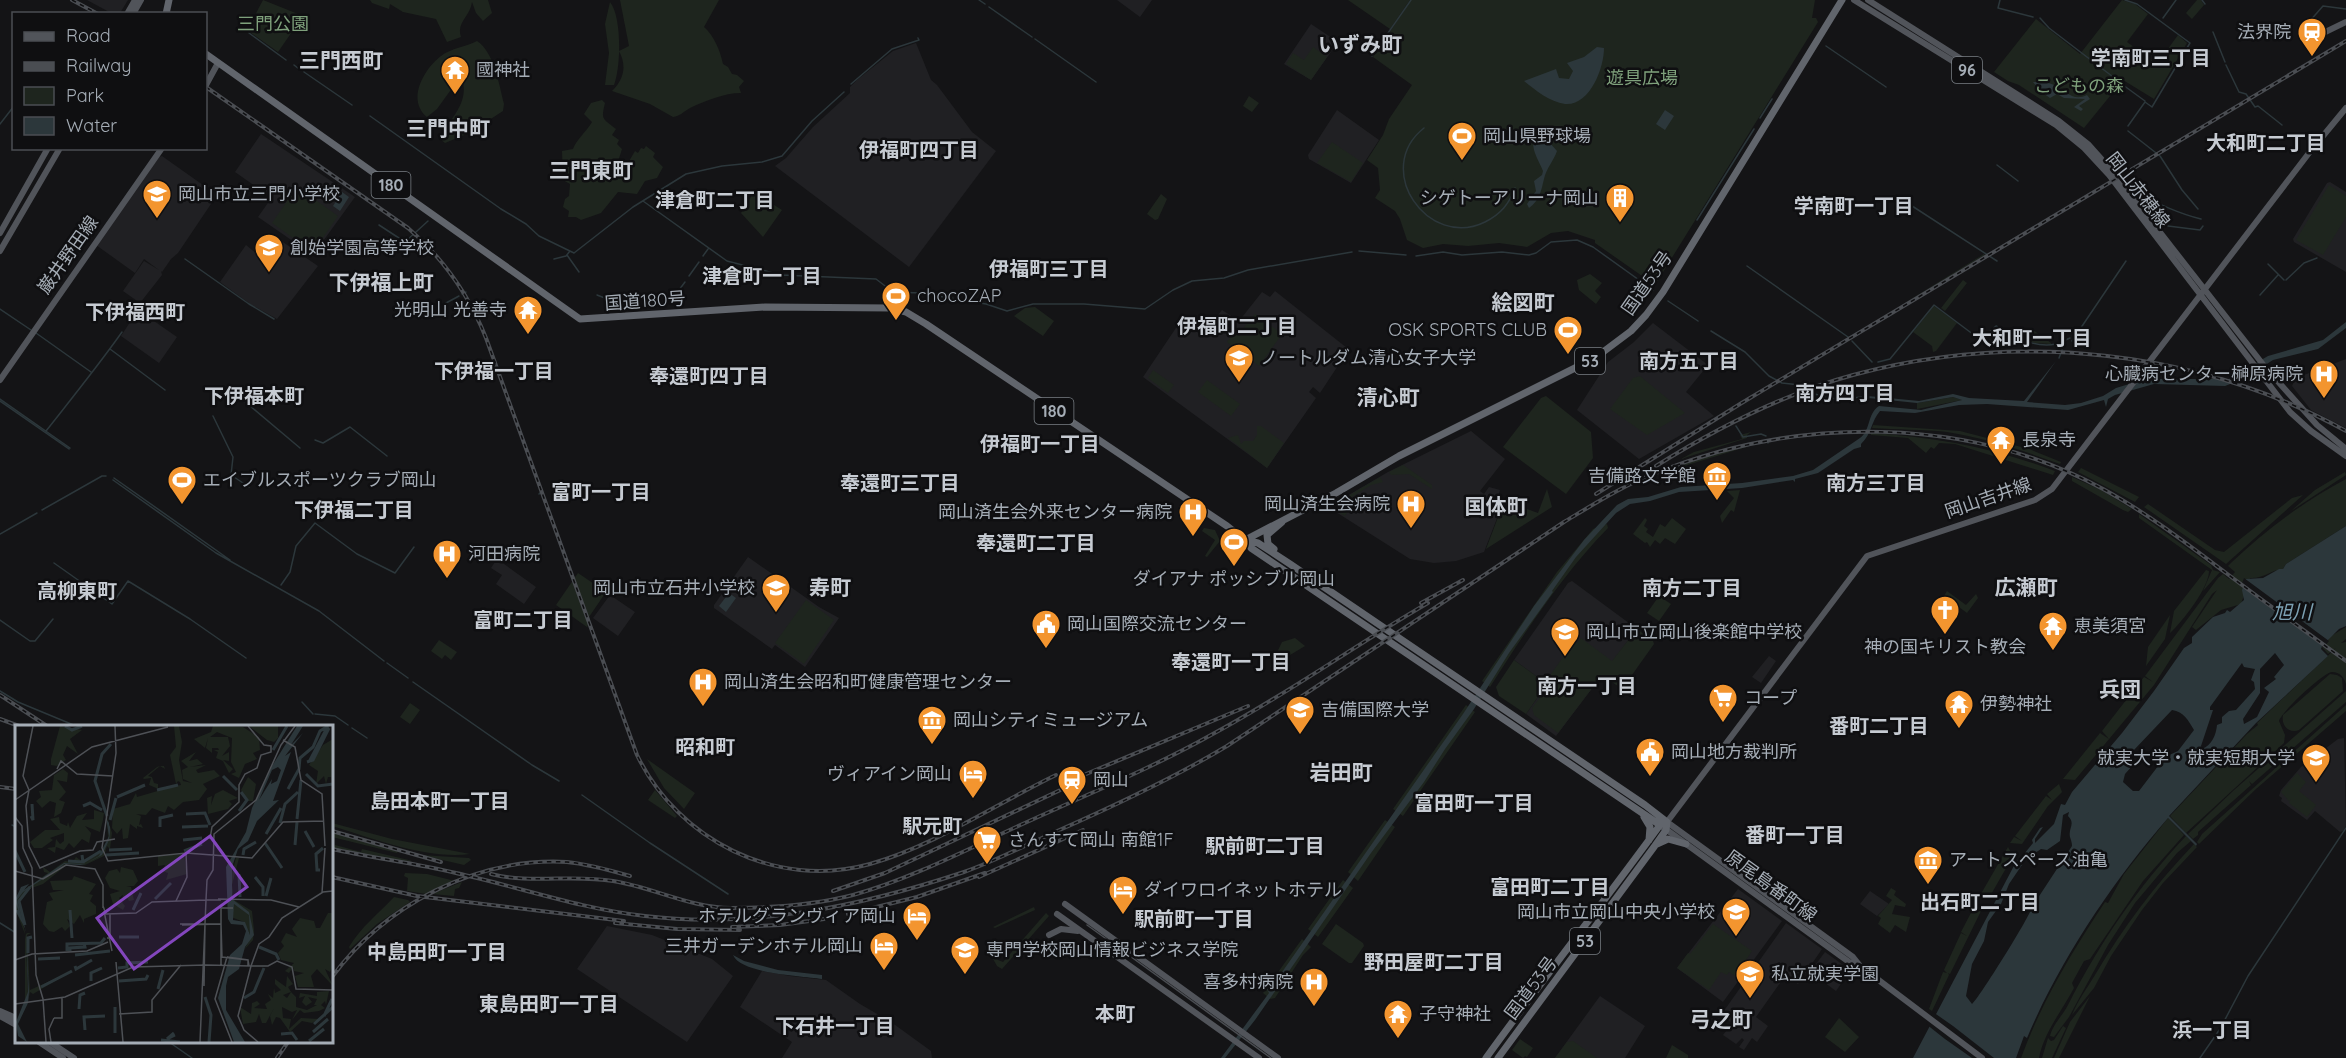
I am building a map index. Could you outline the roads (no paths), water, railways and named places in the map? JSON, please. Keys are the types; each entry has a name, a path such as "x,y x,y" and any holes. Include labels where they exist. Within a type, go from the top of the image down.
{"highway":[{"name":"国道53号","path":"1245,540 1336,493 1399,456 1595,358 1631,331 1663,292 1842,0"},
{"name":"国道180号","path":"207,55 580,319 765,307 897,309 926,324 1245,540"},
{"path":"1286,518 1268,534 1267,539 1270,547 1290,564"},
{"path":"1245,540 1258,543 1357,609 1641,812 1665,826"},
{"path":"1245,540 1251,548 1347,614 1400,650 1478,696 1665,826"},
{"path":"1641,812 1649,823 1651,844 1668,839 1686,844"},
{"name":"国道53号","path":"1486,1058 1578,932 1665,826"},
{"name":"国道53号","path":"1498,1058 1651,844"}],"main road":[{"name":"岡山赤穂線","path":"1854,0 2080,140"},
{"name":"岡山赤穂線","path":"1868,0 2059,121 2080,140 2265,367 2306,414 2346,449"},
{"path":"2313,38 2346,22"},
{"path":"207,83 218,63"},
{"name":"岡山吉井線","path":"1665,826 1867,556 2035,500 2052,489 2346,108"},
{"path":"0,233 47,150"},
{"path":"0,251 59,150"},
{"name":"巌井野田線","path":"0,380 161,150"},
{"name":"岡山赤穂線","path":"2203,292 2290,412 2311,431 2346,456"},
{"name":"原尾島番町線","path":"1665,826 1686,844 1849,962 1864,969"},
{"name":"原尾島番町線","path":"1665,826 1853,957 1864,969 1982,1058"},
{"path":"1065,904 1278,1058"},
{"path":"1057,914 1259,1058"},
{"path":"1049,935 1061,929 1082,932"},
{"path":"0,1011 15,1018"},
{"path":"0,1016 15,1024"},
{"path":"42,1043 63,1058"},
{"path":"53,1043 74,1058"}],"water":[{"path":"1597,47 1604,48 1598,75 1582,99 1574,103 1565,104 1554,101 1524,81 1556,69 1559,78 1569,79 1573,71 1567,63 1584,57"},
{"path":"2033,82 2049,83 2070,95 2082,97 2087,95 2090,99 2079,106 2083,109 2081,111 2074,107 2085,99 2064,98 2057,94 2050,98 2036,88"},
{"path":"1665,110 1674,116 1665,130 1656,124"},
{"path":"1535,130 1542,134 1557,151 1545,175 1540,195 1529,208 1527,204 1536,191 1534,181 1542,175 1543,171 1533,147"},
{"path":"342,192 349,197 340,211 333,206"},
{"path":"2346,322 2346,328 2318,349 2273,360 2245,378 2225,386 2154,384 2115,395 2108,399 2106,407 2104,400 2068,410 1987,404 1959,405 1915,413 1880,411 1861,447 1854,449 1818,473 1795,479 1795,482 1793,480 1742,488 1679,492 1650,501 1630,504 1616,513 1576,557 1424,782 1371,853 1255,1020 1225,1058 1221,1058 1269,993 1267,989 1280,975 1463,714 1534,606 1584,540 1617,505 1628,499 1648,497 1681,487 1742,483 1793,476 1813,470 1860,438 1866,431 1875,409 1879,406 1921,410 1962,400 1953,397 1917,403 1868,398 1868,396 1919,401 1953,394 1969,398 2024,401 2056,361 2027,402 2065,405 2081,403 2103,396 2116,388 2146,379 2229,379 2268,356 2323,340"},
{"name":"旭川","path":"2346,526 2346,626 2339,629 2322,646 2321,649 2328,656 2256,723 2169,816 2197,844 2196,846 2168,818 2127,868 2089,922 2055,980 2027,1038 2024,1036 2016,1058 1913,1058 2017,860 2033,843 2032,840 2040,828 2043,827 2035,843 2054,824 2061,804 2065,805 2072,792 2122,733 2184,648 2192,643 2192,637 2213,617 2227,610 2230,612 2244,600 2242,590 2246,579 2263,578 2283,569 2286,564","holes":["2275,653 2284,665 2274,677 2276,679 2264,688 2269,692 2257,717 2244,724 2243,719 2260,693 2260,669","2242,663 2244,667 2255,669 2251,680 2254,682 2255,689 2236,710 2229,711 2222,717 2222,723 2217,725 2213,739 2202,749 2213,710 2210,710","2172,710 2183,715 2194,730 2178,751 2165,757 2139,791 2133,791 2123,782 2125,774 2133,765 2131,763 2133,751","2069,812 2068,816 2072,824 2070,834 2072,846 2032,907 1994,973 1972,1004 1966,996 1972,964 1984,941 1988,922 2001,904 2009,884 2026,859 2041,849 2047,850 2060,841 2063,815"]},
{"path":"729,593 736,598 726,612 719,606"},
{"path":"733,955 744,961 778,970 822,975 822,979 760,970 738,961"}],"waterway":[{"path":"979,0 985,4"},
{"path":"1372,56 1411,0"},
{"path":"2000,0 1998,8 2033,17"},
{"path":"2125,0 2137,4 2190,43 2152,107 2145,102 2128,126"},
{"path":"2163,18 2176,0"},
{"path":"2202,0 2205,4"},
{"path":"2302,30 2323,6 2346,9"},
{"path":"989,7 1032,37"},
{"path":"2040,18 2049,28 2121,83"},
{"path":"2213,32 2225,62"},
{"path":"249,33 286,60"},
{"path":"851,84 892,49 919,40 918,38"},
{"path":"1035,39 1096,82"},
{"path":"1826,46 1886,87"},
{"path":"294,65 299,69"},
{"path":"2226,65 2239,92 2246,94 2255,107 2258,106 2282,125"},
{"path":"304,72 352,105"},
{"path":"2123,85 2145,101"},
{"path":"370,116 501,209 526,224 539,236 574,253 633,207 686,174 722,166 762,162 782,156 812,121 844,92"},
{"path":"1760,118 1772,99"},
{"path":"0,124 12,109"},
{"path":"1424,128 1409,145 1404,164 1405,183 1414,201 1427,215 1444,225 1464,228 1485,222 1504,208 1515,188"},
{"path":"1697,220 1754,129"},
{"path":"2128,131 2160,156 2182,190 2198,209"},
{"path":"1997,165 2018,181"},
{"path":"2139,192 2169,208 2201,219"},
{"path":"643,201 727,261 781,275 876,279 893,292 921,293"},
{"path":"1909,204 1997,261"},
{"path":"379,225 405,242 428,221"},
{"path":"2168,226 2200,230 2203,226"},
{"path":"1416,256 1443,252 1462,255 1502,252 1529,255 1536,253 1551,242 1577,240 1593,247 1653,290"},
{"path":"703,256 708,249"},
{"path":"554,259 566,256 570,251"},
{"path":"1359,251 1406,255"},
{"path":"938,296 986,304 1007,311 1033,304 1084,304 1145,309 1173,290 1192,281 1224,278 1248,270 1352,252"},
{"path":"567,255 579,272"},
{"path":"2286,280 2304,263 2317,258"},
{"path":"185,259 274,319"},
{"path":"2072,341 2126,261"},
{"path":"689,276 699,262"},
{"path":"2268,264 2284,280"},
{"path":"1747,266 1848,337"},
{"path":"2260,295 2278,275"},
{"path":"673,298 685,282"},
{"path":"462,294 466,292"},
{"path":"597,295 628,305"},
{"path":"446,303 459,296"},
{"path":"1668,301 1698,321"},
{"path":"1878,362 1890,359 1934,305 1978,338 1984,337 1996,326 2025,341 2040,345 2056,344 2070,338"},
{"path":"0,309 31,330"},
{"path":"1711,331 1745,352 1769,376 1782,383 1809,387 1815,394 1828,398 1862,397"},
{"path":"46,431 122,332"},
{"path":"36,333 91,372"},
{"path":"2015,343 2020,340"},
{"path":"1852,341 1872,362"},
{"path":"110,349 165,390"},
{"path":"2059,358 2062,350"},
{"path":"230,389 300,448"},
{"path":"0,399 70,448"},
{"path":"0,401 69,449"},
{"path":"213,416 233,457 231,475 249,487"},
{"path":"1736,426 1743,437 1761,434 1766,436"},
{"path":"315,440 323,443 350,427 387,456"},
{"path":"42,510 102,476 106,476"},
{"path":"114,478 230,560"},
{"path":"113,480 216,553 319,611 384,661"},
{"path":"539,494 542,491"},
{"path":"0,534 37,513"},
{"path":"281,585 290,572 296,546 315,523 357,554 395,573 414,547"},
{"path":"54,563 112,604 128,581 190,619 246,658"},
{"path":"0,620 30,641 35,641 53,619"},
{"path":"387,663 408,678"},
{"path":"413,682 532,765 559,781"},
{"path":"0,691 18,702 74,725"},
{"path":"302,702 313,714"},
{"path":"315,714 335,716 348,725"},
{"path":"352,728 367,738"},
{"path":"582,795 728,894"},
{"path":"2200,1058 2220,1029 2248,976 2346,828"},
{"path":"0,923 15,932"},
{"path":"170,1043 192,1058"}],"tram line":[{"path":"1087,925 1271,1058"}],"railway":[{"path":"72,0 94,12"},
{"path":"1596,494 1740,404 2346,41"},
{"path":"207,88 408,228 433,252 454,278 472,307 486,338 637,755 655,785 677,812 704,834 734,851 766,863 800,870 835,870 870,864 918,847 1056,775"},
{"path":"1656,466 1751,413 1801,392 1853,375 1915,361 1978,354 2042,352 2105,356 2168,366 2229,381 2289,403 2346,431"},
{"path":"333,849 441,869 574,903 645,916 686,919 766,917 807,912 886,895 964,872 998,858 1121,802 1206,758 1564,522 1632,483 1710,454 1766,441 1824,434 1881,432 1939,436 1996,447 2051,465 2103,489 2151,518 2346,661"},
{"path":"1421,603 1463,580"},
{"path":"491,874 521,878 583,878 613,881 701,905 731,908 792,905 853,895 941,862 1189,747 1239,720 1428,603"},
{"path":"0,695 45,725"},
{"path":"1060,785 1248,706"},
{"path":"0,719 16,725"},
{"path":"833,891 885,873 1071,785"},
{"path":"0,787 15,789"},
{"path":"979,877 1083,830"},
{"path":"333,831 441,862"},
{"path":"333,976 378,928 435,891 467,877 499,868 533,863 567,862 630,876"},
{"path":"848,914 917,897 985,873"},
{"path":"333,877 417,896 624,921"},
{"path":"732,927 780,925 824,919"},
{"path":"615,923 677,929 740,930"},
{"path":"277,1058 287,1043"}],"place":[{"name":"法界院","path":"2312,58"},
{"name":"國神社","path":"455,96"},
{"name":"岡山県野球場","path":"1462,162"},
{"name":"岡山市立三門小学校","path":"157,220"},
{"name":"シゲトーアリーナ岡山","path":"1620,224"},
{"name":"創始学園高等学校","path":"269,274"},
{"name":"chocoZAP","path":"896,322"},
{"name":"光明山 光善寺","path":"528,336"},
{"name":"OSK SPORTS CLUB","path":"1568,356"},
{"name":"ノートルダム清心女子大学","path":"1239,384"},
{"name":"心臓病センター榊原病院","path":"2324,400"},
{"name":"長泉寺","path":"2001,466"},
{"name":"吉備路文学館","path":"1717,502"},
{"name":"エイブルスポーツクラブ岡山","path":"182,506"},
{"name":"岡山済生会病院","path":"1411,530"},
{"name":"岡山済生会外来センター病院","path":"1193,538"},
{"name":"ダイアナ ポッシブル岡山","path":"1234,568"},
{"name":"河田病院","path":"447,580"},
{"name":"岡山市立石井小学校","path":"776,614"},
{"name":"神の国キリスト教会","path":"1945,636"},
{"name":"岡山国際交流センター","path":"1046,650"},
{"name":"恵美須宮","path":"2053,652"},
{"name":"岡山市立岡山後楽館中学校","path":"1565,658"},
{"name":"岡山済生会昭和町健康管理センター","path":"703,708"},
{"name":"コープ","path":"1723,724"},
{"name":"伊勢神社","path":"1959,730"},
{"name":"吉備国際大学","path":"1300,736"},
{"name":"岡山シティミュージアム","path":"932,746"},
{"name":"岡山地方裁判所","path":"1650,778"},
{"name":"就実大学・就実短期大学","path":"2316,784"},
{"name":"ヴィアイン岡山","path":"973,800"},
{"name":"岡山","path":"1072,806"},
{"name":"さんすて岡山 南館1F","path":"987,866"},
{"name":"アートスペース油亀","path":"1928,886"},
{"name":"ダイワロイネットホテル","path":"1123,916"},
{"name":"岡山市立岡山中央小学校","path":"1736,938"},
{"name":"ホテルグランヴィア岡山","path":"917,942"},
{"name":"三井ガーデンホテル岡山","path":"884,972"},
{"name":"専門学校岡山情報ビジネス学院","path":"965,976"},
{"name":"私立就実学園","path":"1750,1000"},
{"name":"喜多村病院","path":"1314,1008"},
{"name":"子守神社","path":"1398,1040"}],"district":[{"name":"いずみ町","path":"1360,45"},
{"name":"学南町三丁目","path":"2151,58"},
{"name":"三門西町","path":"341,61"},
{"name":"三門中町","path":"448,129"},
{"name":"大和町二丁目","path":"2266,143"},
{"name":"伊福町四丁目","path":"919,150"},
{"name":"三門東町","path":"591,171"},
{"name":"津倉町二丁目","path":"715,200"},
{"name":"学南町一丁目","path":"1854,206"},
{"name":"伊福町三丁目","path":"1049,269"},
{"name":"津倉町一丁目","path":"762,276"},
{"name":"下伊福上町","path":"381,283"},
{"name":"絵図町","path":"1523,303"},
{"name":"下伊福西町","path":"135,312"},
{"name":"伊福町二丁目","path":"1237,326"},
{"name":"大和町一丁目","path":"2032,338"},
{"name":"南方五丁目","path":"1689,361"},
{"name":"下伊福一丁目","path":"494,371"},
{"name":"奉還町四丁目","path":"709,376"},
{"name":"南方四丁目","path":"1845,393"},
{"name":"下伊福本町","path":"254,396"},
{"name":"清心町","path":"1388,398"},
{"name":"伊福町一丁目","path":"1040,444"},
{"name":"奉還町三丁目","path":"900,483"},
{"name":"南方三丁目","path":"1876,483"},
{"name":"富町一丁目","path":"601,492"},
{"name":"国体町","path":"1496,507"},
{"name":"下伊福二丁目","path":"354,510"},
{"name":"奉還町二丁目","path":"1036,543"},
{"name":"寿町","path":"830,588"},
{"name":"南方二丁目","path":"1692,588"},
{"name":"広瀬町","path":"2026,588"},
{"name":"高柳東町","path":"77,591"},
{"name":"富町二丁目","path":"523,620"},
{"name":"奉還町一丁目","path":"1231,662"},
{"name":"南方一丁目","path":"1587,686"},
{"name":"兵団","path":"2120,690"},
{"name":"番町二丁目","path":"1879,726"},
{"name":"昭和町","path":"705,747"},
{"name":"岩田町","path":"1341,773"},
{"name":"島田本町一丁目","path":"440,801"},
{"name":"富田町一丁目","path":"1474,803"},
{"name":"駅元町","path":"932,826"},
{"name":"番町一丁目","path":"1795,835"},
{"name":"駅前町二丁目","path":"1265,846"},
{"name":"富田町二丁目","path":"1550,887"},
{"name":"出石町二丁目","path":"1980,902"},
{"name":"駅前町一丁目","path":"1194,919"},
{"name":"中島田町一丁目","path":"437,952"},
{"name":"野田屋町二丁目","path":"1434,962"},
{"name":"東島田町一丁目","path":"549,1004"},
{"name":"本町","path":"1115,1014"},
{"name":"弓之町","path":"1721,1020"},
{"name":"下石井一丁目","path":"835,1026"},
{"name":"浜一丁目","path":"2212,1030"}],"park label":[{"name":"三門公園","path":"273,24"},
{"name":"遊具広場","path":"1642,78"},
{"name":"こどもの森","path":"2079,86"}]}
